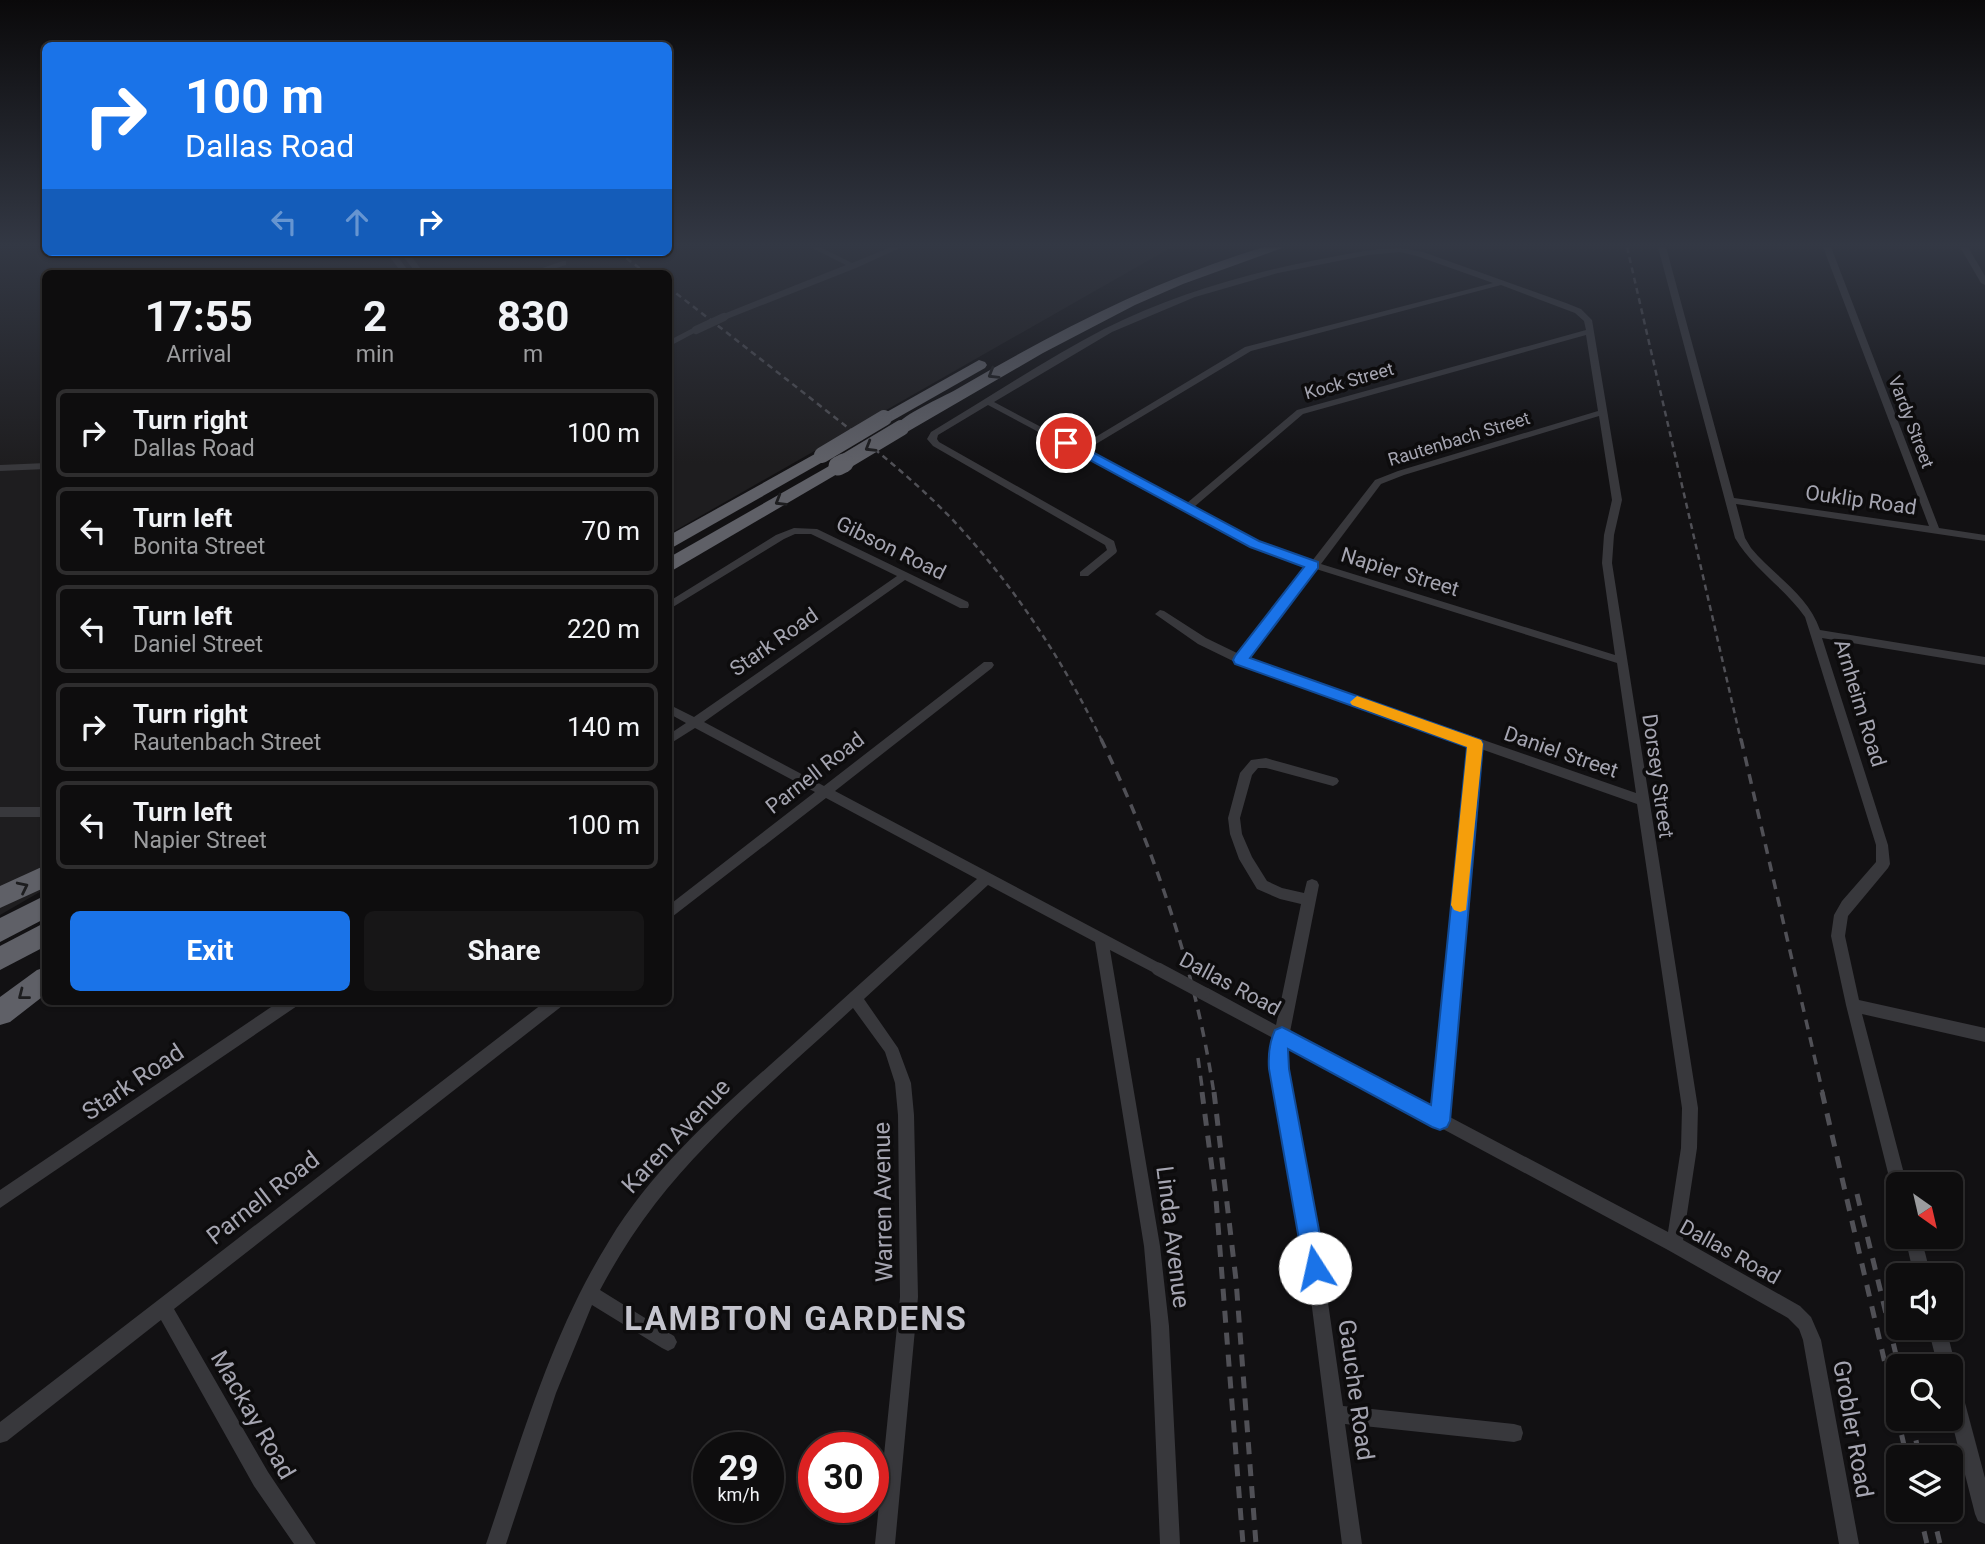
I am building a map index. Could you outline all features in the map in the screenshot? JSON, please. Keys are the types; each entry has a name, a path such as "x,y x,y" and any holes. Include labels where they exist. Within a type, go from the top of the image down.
{"highway":[{"path":"672,542 884,418 1062,319"},
{"path":"672,564 1049,341 1091,319"},
{"path":"0,898 42,877"},
{"path":"0,931 42,907"},
{"path":"0,959 42,935"},
{"path":"0,1013 42,981"}],"street":[{"path":"672,343 720,319"},
{"path":"1084,573 1112,551 1110,543 933,441 934,434 1097,336 1136,319"},
{"path":"1080,450 1248,349 1363,319"},
{"name":"Dorsey Street","path":"1585,319 1590,331 1617,500 1609,535 1607,563 1690,1108 1689,1148 1674,1244"},
{"name":"Arnheim Road","path":"1682,319 1744,547 1758,564 1805,608 1884,855 1883,864 1847,905 1838,925 1839,947 1896,1172"},
{"name":"Vardy Street","path":"1854,319 1935,530"},
{"name":"Kock Street","path":"1187,508 1300,412 1590,331"},
{"name":"Napier Street","path":"988,402 1263,548 1622,661"},
{"name":"Rautenbach Street","path":"1241,660 1374,485 1604,412"},
{"path":"0,468 42,466"},
{"name":"Ouklip Road","path":"1731,500 1985,538"},
{"name":"Gibson Road","path":"672,604 780,537 800,530 813,531 964,605"},
{"name":"Stark Road","path":"672,738 904,576"},
{"name":"Daniel Street","path":"1160,614 1202,641 1241,660 1641,800"},
{"path":"1814,633 1985,661"},
{"name":"Parnell Road","path":"672,911 988,665"},
{"name":"Dallas Road","path":"672,710 1674,1244 1790,1309 1805,1324"},
{"path":"1440,1121 1475,744"},
{"path":"1282,1036 1310,892 1270,890 1257,879 1236,834 1234,818 1246,773 1255,763 1266,763 1333,781"},
{"path":"0,812 42,812"},
{"name":"Karen Avenue","path":"496,1544 545,1397 589,1293 613,1248 637,1212 677,1164 719,1121 987,878"},
{"name":"Linda Avenue","path":"1101,939 1152,1246 1160,1326 1170,1544"},
{"name":"Warren Avenue","path":"855,999 891,1048 903,1083 906,1115 909,1297 885,1544"},
{"name":"Stark Road","path":"0,1200 286,1005"},
{"name":"Parnell Road","path":"0,1434 552,1005"},
{"path":"1853,1005 1985,1035"},
{"name":"Gauche Road","path":"1282,1036 1278,1052 1279,1069 1315,1268 1352,1544"},
{"path":"589,1293 668,1342"},
{"name":"Mackay Road","path":"163,1307 261,1479 306,1544"},
{"name":"Grobler Road","path":"1805,1324 1812,1340 1849,1544"},
{"path":"1334,1414 1514,1433"},
{"path":"1963,1430 1985,1514"}],"shaded area":[{"path":"0,319 42,319 42,891 0,915"},
{"path":"672,319 1046,319 672,532"}],"railway":[{"path":"709,319 867,443 951,518 1016,596 1071,681 1101,739"},
{"path":"1644,319 1741,741"},
{"path":"1101,739 1139,824 1171,912 1196,1003 1214,1094"},
{"path":"1741,739 1823,1094"},
{"path":"1198,1058 1203,1094"},
{"path":"1202,1092 1216,1199 1243,1544"},
{"path":"1214,1092 1236,1280 1256,1544"},
{"path":"1822,1092 1904,1445"},
{"path":"1857,1194 1896,1354"},
{"path":"1914,1431 1917,1445"},
{"path":"1922,1522 1927,1544"},
{"path":"1935,1522 1940,1544"}],"slow traffic":[{"path":"1357,702 1475,744 1460,905"}],"district":[{"name":"LAMBTON GARDENS","path":"796,1318"}],"route":[{"path":"1066,443 1255,544 1313,565 1241,660 1475,744 1440,1121 1282,1036 1278,1052 1279,1069 1315,1268"}]}
